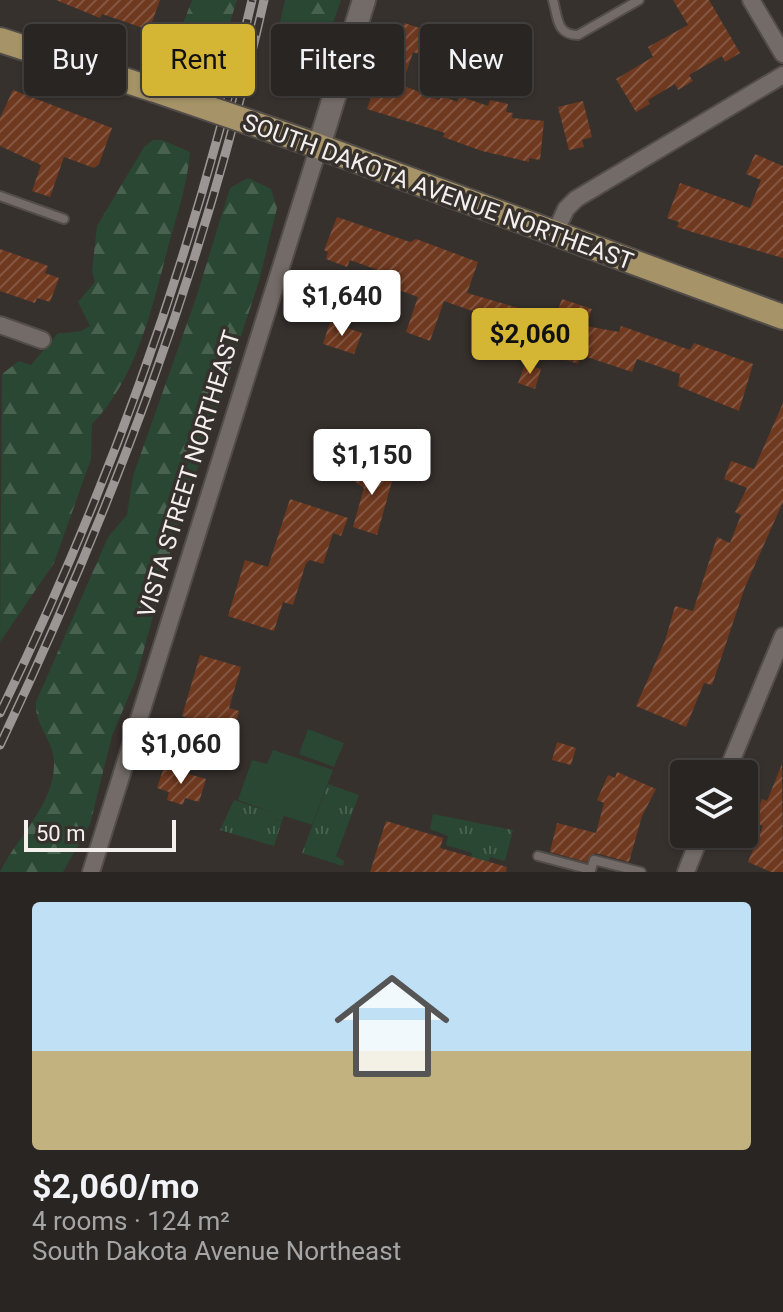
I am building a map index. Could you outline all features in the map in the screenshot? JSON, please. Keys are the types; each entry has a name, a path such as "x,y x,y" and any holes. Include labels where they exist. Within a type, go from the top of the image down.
{"main road":[{"name":"SOUTH DAKOTA AVENUE NORTHEAST","path":"0,40 313,144 783,317"}],"street":[{"name":"VISTA STREET NORTHEAST","path":"91,872 313,144 364,0"},
{"path":"751,0 783,54"},
{"path":"554,235 566,209 576,199 783,75"},
{"path":"0,325 42,340"},
{"path":"732,760 783,636"},
{"path":"686,872 695,848"}],"lane":[{"path":"553,0 560,29 569,35 578,35 639,0"},
{"path":"0,196 64,219"},
{"path":"538,856 591,870 594,860 641,872"}],"green space":[{"path":"192,0 237,0 229,24 183,24"},
{"path":"285,0 341,0 333,24 280,24"},
{"path":"153,140 162,140 190,152 183,192 140,345 120,387 92,424 91,459 54,563 0,642 2,374 19,361 31,365 57,334 81,331 90,326 78,302 95,282 92,271 97,226 144,147"},
{"path":"248,178 271,189 277,208 259,281 172,546 136,679 112,736 90,824 63,872 0,872 42,805 53,776 53,753 38,718 36,702 108,537 127,515 133,476 196,298 230,188"},
{"path":"308,729 344,743 334,767 299,754"},
{"path":"273,750 333,770 312,825 284,816 282,821 275,819 276,814 238,800 252,760 267,764"},
{"path":"328,784 359,795 336,856 344,861 343,866 302,853"},
{"path":"234,800 277,814 275,819 282,821 274,846 220,830"},
{"path":"433,814 513,830 505,861 490,857 486,872 466,872 472,853 446,845 448,836 430,829"}],"building":[{"path":"56,0 160,0 151,24 142,24 142,28 102,14 100,18"},
{"path":"673,0 709,0 740,53 725,62 722,56 689,75 693,81 678,90 675,84 648,100 650,104 636,112 616,79 653,57 648,47 688,25"},
{"path":"404,23 420,28 419,54 413,52 404,79 404,24"},
{"path":"404,86 420,92 420,96 439,100 443,96 457,102 459,96 488,106 490,100 508,104 506,112 513,113 512,118 544,121 540,160 529,158 529,162 482,151 443,137 445,133 367,109 371,96 404,96"},
{"path":"13,90 112,128 99,164 94,168 64,157 50,197 32,191 41,165 0,146 0,118"},
{"path":"583,101 592,137 582,140 584,147 569,150 558,107"},
{"path":"755,154 783,166 783,258 677,227 679,222 667,218 680,183 750,208 761,180 746,174"},
{"path":"337,217 410,242 416,239 478,262 467,293 525,310 523,314 527,316 517,345 484,333 484,315 444,301 430,341 406,332 418,297 396,289 397,277 350,260 347,267 326,259 328,252 324,250"},
{"path":"0,249 48,266 45,273 59,278 50,302 37,298 35,303 0,291"},
{"path":"562,299 592,309 586,326 619,332 621,326 690,350 694,343 753,364 739,411 678,386 680,374 637,359 632,372 581,355 578,364 551,355 557,339 548,336"},
{"path":"330,322 362,333 354,354 323,344"},
{"path":"525,364 541,369 535,389 518,383"},
{"path":"783,403 783,502 745,587 712,685 704,683 686,727 636,706 665,641 675,606 693,611 717,537 730,543 741,515 735,512 747,488 724,479 731,461 754,469"},
{"path":"355,464 394,474 377,535 353,527 364,488 351,479"},
{"path":"290,499 348,518 341,536 333,533 323,564 310,560 306,563 293,605 283,602 274,631 228,616 245,560 268,567"},
{"path":"200,655 241,667 229,708 239,711 233,733 182,716"},
{"path":"557,742 576,748 571,765 552,760"},
{"path":"782,764 783,872 771,872 748,862 754,848 758,848 763,826 758,824 758,809 762,799 767,801"},
{"path":"164,767 206,779 199,802 185,798 183,805 167,800 169,792 157,788"},
{"path":"617,772 656,789 642,816 629,862 595,853 586,862 550,852 557,823 596,833 604,803 597,800 608,775 615,778"},
{"path":"386,821 443,838 440,848 507,867 506,872 370,872"}],"railway":[{"path":"0,713 78,540 147,364 205,184 252,0"},
{"path":"0,745 81,564 153,380 214,192 264,0"}]}
